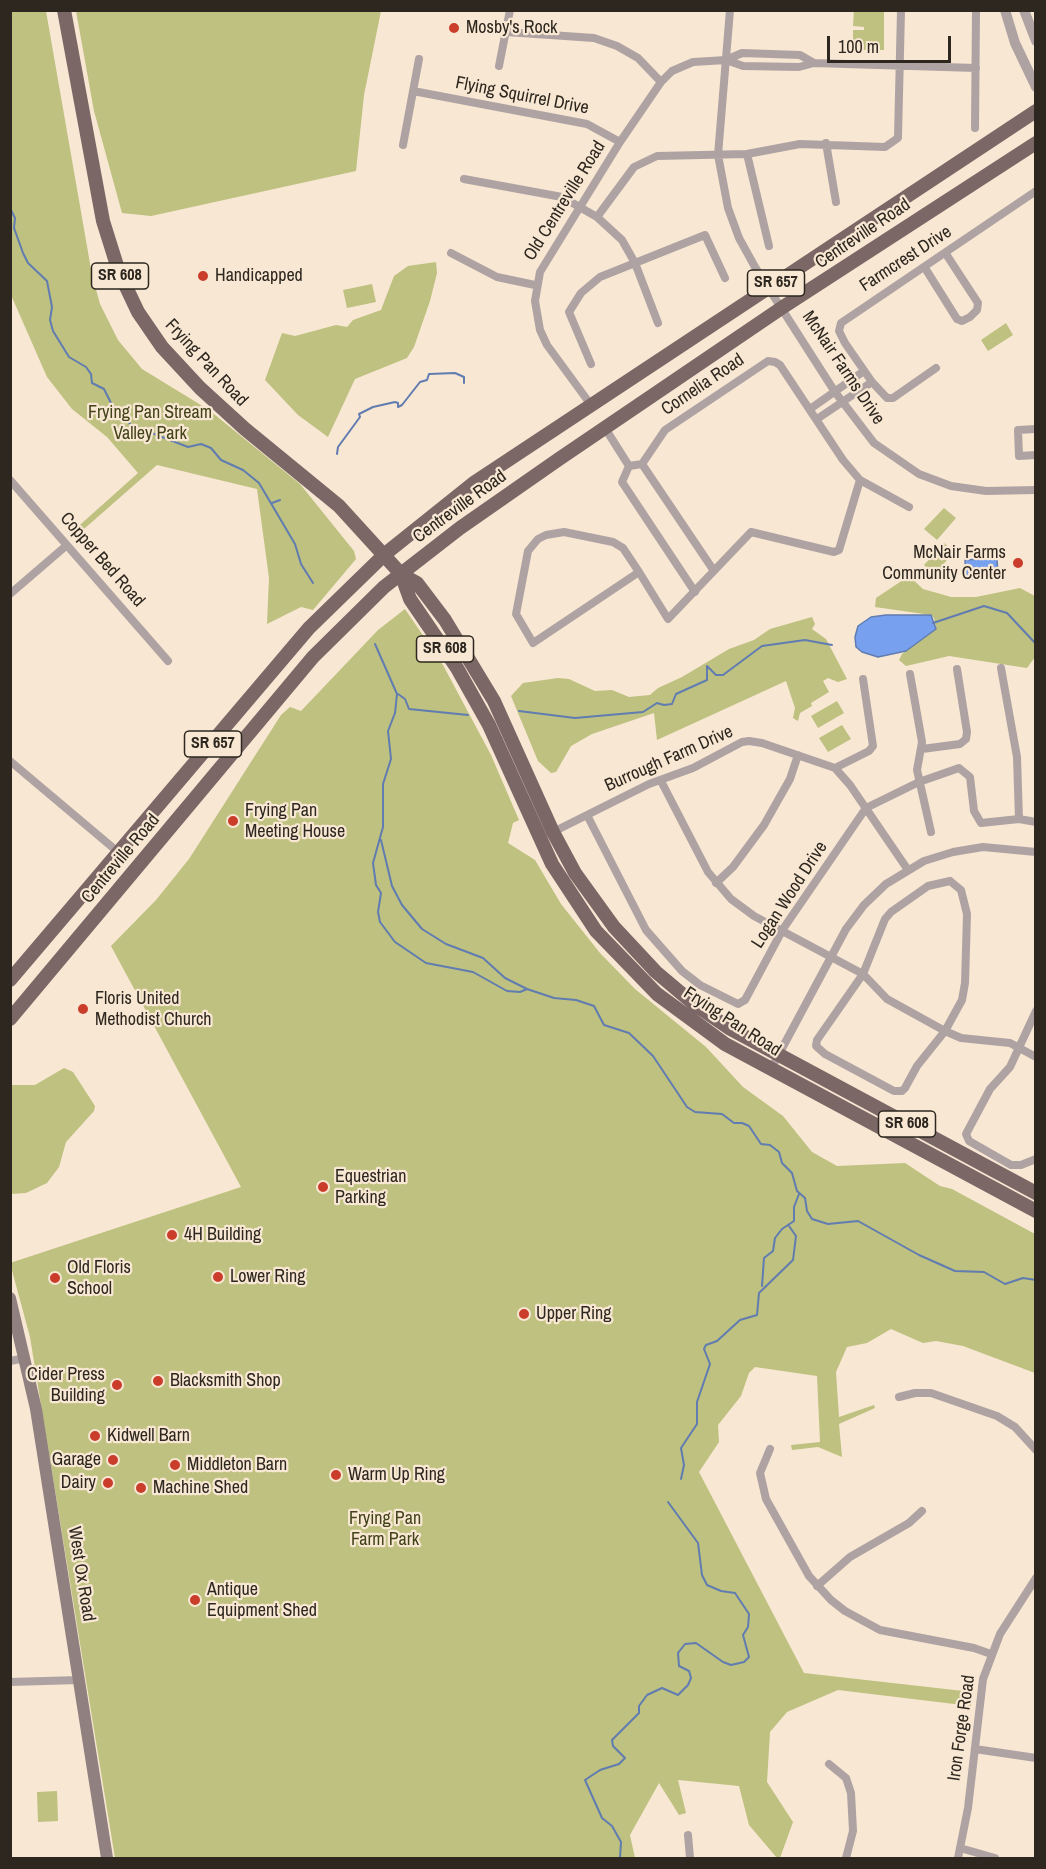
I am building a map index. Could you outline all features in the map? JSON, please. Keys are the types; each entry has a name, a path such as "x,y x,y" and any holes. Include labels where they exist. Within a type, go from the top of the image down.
{"main road":[{"name":"Frying Pan Road","path":"64,10 103,221 119,272 138,312 162,347 200,388 245,429 322,491 385,554 401,574 410,599 457,668 479,706 539,839 577,904 634,973 693,1023 771,1069 1035,1211"},
{"name":"Centreville Road","path":"10,980 309,628 385,554 475,482 1035,111"},
{"name":"Centreville Road","path":"10,1019 313,657 371,599 475,517 783,307 1035,143"},
{"name":"Frying Pan Road","path":"401,574 417,584 431,602 486,688 516,746 553,832 593,901 656,972 711,1016 1035,1193"},
{"name":"West Ox Road","path":"10,1298 26,1358 106,1858"}],"street":[{"path":"499,66 510,10"},
{"name":"McNair Farms Drive","path":"730,10 718,155 728,208 739,238 835,392 874,443 919,474 968,490 1035,490"},
{"path":"597,217 634,167 657,156 747,154 800,144 826,143 885,147 898,138 901,10"},
{"path":"975,128 976,10"},
{"path":"1005,10 1015,42 1035,87"},
{"path":"1024,10 1035,41"},
{"path":"506,32 594,38 617,46 638,58 661,82"},
{"path":"403,145 419,59"},
{"name":"Old Centreville Road","path":"591,405 543,338 536,314 535,285 540,272 620,142 661,82 672,71 693,62 726,60 743,66 799,67 814,63 975,68"},
{"name":"Flying Squirrel Drive","path":"413,91 587,124 620,142"},
{"path":"826,143 836,202"},
{"path":"747,154 769,246"},
{"path":"464,179 562,197 597,217 622,240 635,263 658,323"},
{"name":"Farmcrest Drive","path":"936,368 893,398 887,398 864,371 839,331 841,324 846,317 946,254 1035,191"},
{"path":"591,364 569,312 581,292 600,277 705,235 725,278"},
{"path":"451,253 497,277 535,285"},
{"path":"925,268 957,319 962,321 970,316 977,310 978,303 946,254"},
{"name":"Cornelia Road","path":"642,464 665,430 768,361 780,365 843,460 860,480 909,507"},
{"path":"810,409 864,371"},
{"path":"817,419 872,382"},
{"path":"605,428 629,466"},
{"path":"1035,429 1018,430 1019,456 1035,455"},
{"path":"629,466 642,464 714,571"},
{"path":"629,466 622,482 695,592"},
{"name":"Copper Bed Road","path":"10,480 168,661"},
{"path":"639,572 533,643 519,622 516,605 528,551 538,539 546,535 564,532 613,542 623,548 639,572 668,619 751,532 834,552 839,550 860,480"},
{"path":"10,594 67,545"},
{"path":"1001,668 1017,757 1019,819"},
{"path":"922,749 960,744 966,739 967,732 957,669"},
{"path":"910,674 922,749 917,760 919,782 931,832"},
{"path":"863,679 873,746 869,751 835,768 866,808 908,870"},
{"name":"Burrough Farm Drive","path":"539,839 693,768 742,742 762,743 835,768"},
{"path":"716,883 733,867 764,825 790,779 798,755"},
{"path":"10,761 118,852"},
{"name":"Logan Wood Drive","path":"587,815 646,930 682,971 700,985 738,1004 745,1000 783,929 866,808 919,782 954,769 963,769 969,777 976,819 985,823 1019,819 1035,822"},
{"path":"661,781 708,872 731,899 754,916 783,929 863,974 887,999 945,1031 961,1038 1003,1041 1035,1057"},
{"path":"771,1069 846,928 864,905 886,884 908,870 938,856 968,849 1014,848 1035,852"},
{"path":"944,881 956,884 963,895 967,914 965,983 962,1000 945,1031 917,1066 905,1088 898,1092 820,1051 816,1046 817,1040 863,974 885,920 891,912 928,886 944,881"},
{"path":"1035,1011 1002,1079 990,1089 966,1134 969,1142 1011,1164 1021,1165 1035,1159"},
{"path":"10,1361 26,1358"},
{"path":"899,1397 915,1393 931,1393 997,1416 1015,1427 1035,1450"},
{"path":"770,1449 765,1456 760,1473 766,1499 794,1552 817,1586 845,1611 880,1630 974,1648 991,1654"},
{"path":"817,1586 850,1557 909,1523 922,1511"},
{"name":"Iron Forge Road","path":"958,1858 975,1749 983,1678 991,1654 1035,1578"},
{"path":"10,1682 79,1680"},
{"path":"975,1749 1035,1758"},
{"path":"829,1764 846,1778 851,1793 853,1831 846,1858"},
{"path":"688,1835 690,1858"},
{"path":"960,1848 995,1858"}],"green space":[{"name":"Frying Pan Stream Valley Park","path":"11,10 46,11 92,275 100,304 118,340 142,369 209,410 300,484 354,551 356,559 313,610 301,607 267,624 269,578 257,489 157,465 76,536 72,532 138,473 107,437 72,409 47,377 11,295"},
{"path":"854,10 884,11 884,50 853,50 853,30 864,30 864,27 853,26"},
{"path":"76,11 381,11 364,95 356,171 151,216 122,213 94,111"},
{"path":"436,262 437,273 430,301 414,347 407,358 355,379 328,437 298,415 265,380 282,333 295,336 336,325 347,327 353,320 381,310 394,276 408,266"},
{"path":"372,284 376,302 347,308 343,290"},
{"path":"1006,323 1013,335 988,351 981,340"},
{"path":"944,508 956,518 937,540 924,529"},
{"path":"944,543 954,552 934,575 924,565"},
{"path":"909,576 923,589 951,597 976,597 1020,588 1035,596 1035,657 1027,668 949,656 906,666 899,660 902,654 936,629 934,618 931,615 875,607 876,598"},
{"name":"Frying Pan Farm Park","path":"405,609 443,665 491,755 519,820 513,823 508,843 535,860 561,904 600,953 635,989 706,1047 743,1087 783,1116 812,1152 837,1166 905,1163 940,1186 952,1189 1035,1234 1035,1373 963,1346 936,1341 923,1343 891,1329 867,1343 847,1347 836,1372 839,1417 874,1405 875,1408 839,1424 842,1457 818,1447 792,1450 791,1445 820,1442 817,1376 755,1367 749,1373 741,1396 718,1425 719,1442 699,1472 804,1673 972,1692 971,1706 838,1690 787,1712 770,1732 767,1782 793,1822 780,1858 777,1858 749,1825 739,1786 678,1780 686,1813 679,1815 659,1783 630,1835 635,1858 115,1858 30,1337 10,1263 241,1187 111,946 156,900 189,859 281,715 290,707 301,711 378,630"},
{"path":"812,617 815,624 812,629 826,639 847,679 838,682 828,678 823,681 829,692 800,713 798,721 793,718 795,708 786,681 657,740 654,713 592,734 571,746 556,772 551,773 538,761 511,696 523,683 558,678 569,679 595,691 612,690 629,697 650,695 658,688 682,677 729,649 754,640 770,629"},
{"path":"837,701 844,713 818,728 811,716"},
{"path":"842,725 851,739 828,752 819,738"},
{"path":"64,1068 73,1072 95,1106 94,1111 66,1142 59,1167 47,1183 26,1193 11,1194 11,1085 35,1085"},
{"path":"57,1791 58,1821 38,1822 37,1792"}],"water":[{"path":"997,558 998,579 966,579 965,560"},
{"path":"931,615 936,629 906,651 878,657 862,652 856,647 855,637 858,626 871,617"}],"waterway":[{"path":"10,208 15,218 14,228 28,263 47,281 52,307 50,320 53,331 69,357 86,367 91,374 92,383 104,389 111,403 131,425 188,447 201,444 211,448 221,460 243,470 259,483 295,544 301,564 313,583"},
{"path":"337,454 338,447 360,417 359,414 373,407 395,402 398,403 398,407 402,405 420,382 427,380 429,374 455,373 464,377 464,383"},
{"path":"272,503 280,500"},
{"path":"933,623 984,606 1007,613 1036,644"},
{"path":"519,711 575,718 643,712 657,703 672,704 676,694 707,680 707,666 716,675 723,675 762,646 805,640 832,645"},
{"path":"375,644 397,694 395,713 388,731 391,759 383,784 383,827 373,863 376,885 381,893 378,912 380,922 395,942 426,963 473,972 507,991 520,992 527,989 554,998 576,1000 594,1006 604,1025 629,1033 653,1056 687,1107 695,1112 722,1114 734,1123 749,1126 761,1144 770,1145 779,1152 782,1163 792,1173 797,1191 805,1198 807,1211 812,1219 828,1224 858,1221 919,1255 955,1271 984,1272 1005,1284 1023,1278 1036,1280"},
{"path":"398,694 405,699 409,709 468,715"},
{"path":"381,840 392,886 402,905 422,929 446,944 483,958 505,978 527,989"},
{"path":"762,1286 764,1258 773,1251 775,1238 782,1229 794,1221 794,1207 799,1194"},
{"path":"681,1479 684,1465 681,1448 697,1424 697,1402 710,1364 704,1349 706,1345 717,1341 740,1320 757,1315 759,1293 793,1260 796,1236 789,1226"},
{"path":"620,1858 621,1842 612,1826 602,1818 585,1780 600,1770 619,1764 625,1758 613,1746 612,1740 639,1713 639,1706 647,1695 662,1688 678,1695 688,1685 691,1678 689,1671 679,1666 678,1653 685,1644 696,1643 731,1665 744,1662 749,1657 743,1635 748,1627 749,1614 735,1593 721,1591 707,1585 702,1575 698,1543 668,1502"}],"place":[{"name":"Mosby's Rock","path":"454,28"},
{"name":"Handicapped","path":"203,276"},
{"name":"McNair Farms Community Center","path":"1018,563"},
{"name":"Frying Pan Meeting House","path":"233,821"},
{"name":"Floris United Methodist Church","path":"83,1009"},
{"name":"Equestrian Parking","path":"323,1187"},
{"name":"4H Building","path":"172,1235"},
{"name":"Lower Ring","path":"218,1277"},
{"name":"Old Floris School","path":"55,1278"},
{"name":"Upper Ring","path":"524,1314"},
{"name":"Blacksmith Shop","path":"158,1381"},
{"name":"Cider Press Building","path":"117,1385"},
{"name":"Kidwell Barn","path":"95,1436"},
{"name":"Garage","path":"113,1460"},
{"name":"Middleton Barn","path":"175,1465"},
{"name":"Warm Up Ring","path":"336,1475"},
{"name":"Dairy","path":"108,1483"},
{"name":"Machine Shed","path":"141,1488"},
{"name":"Antique Equipment Shed","path":"195,1600"}]}
